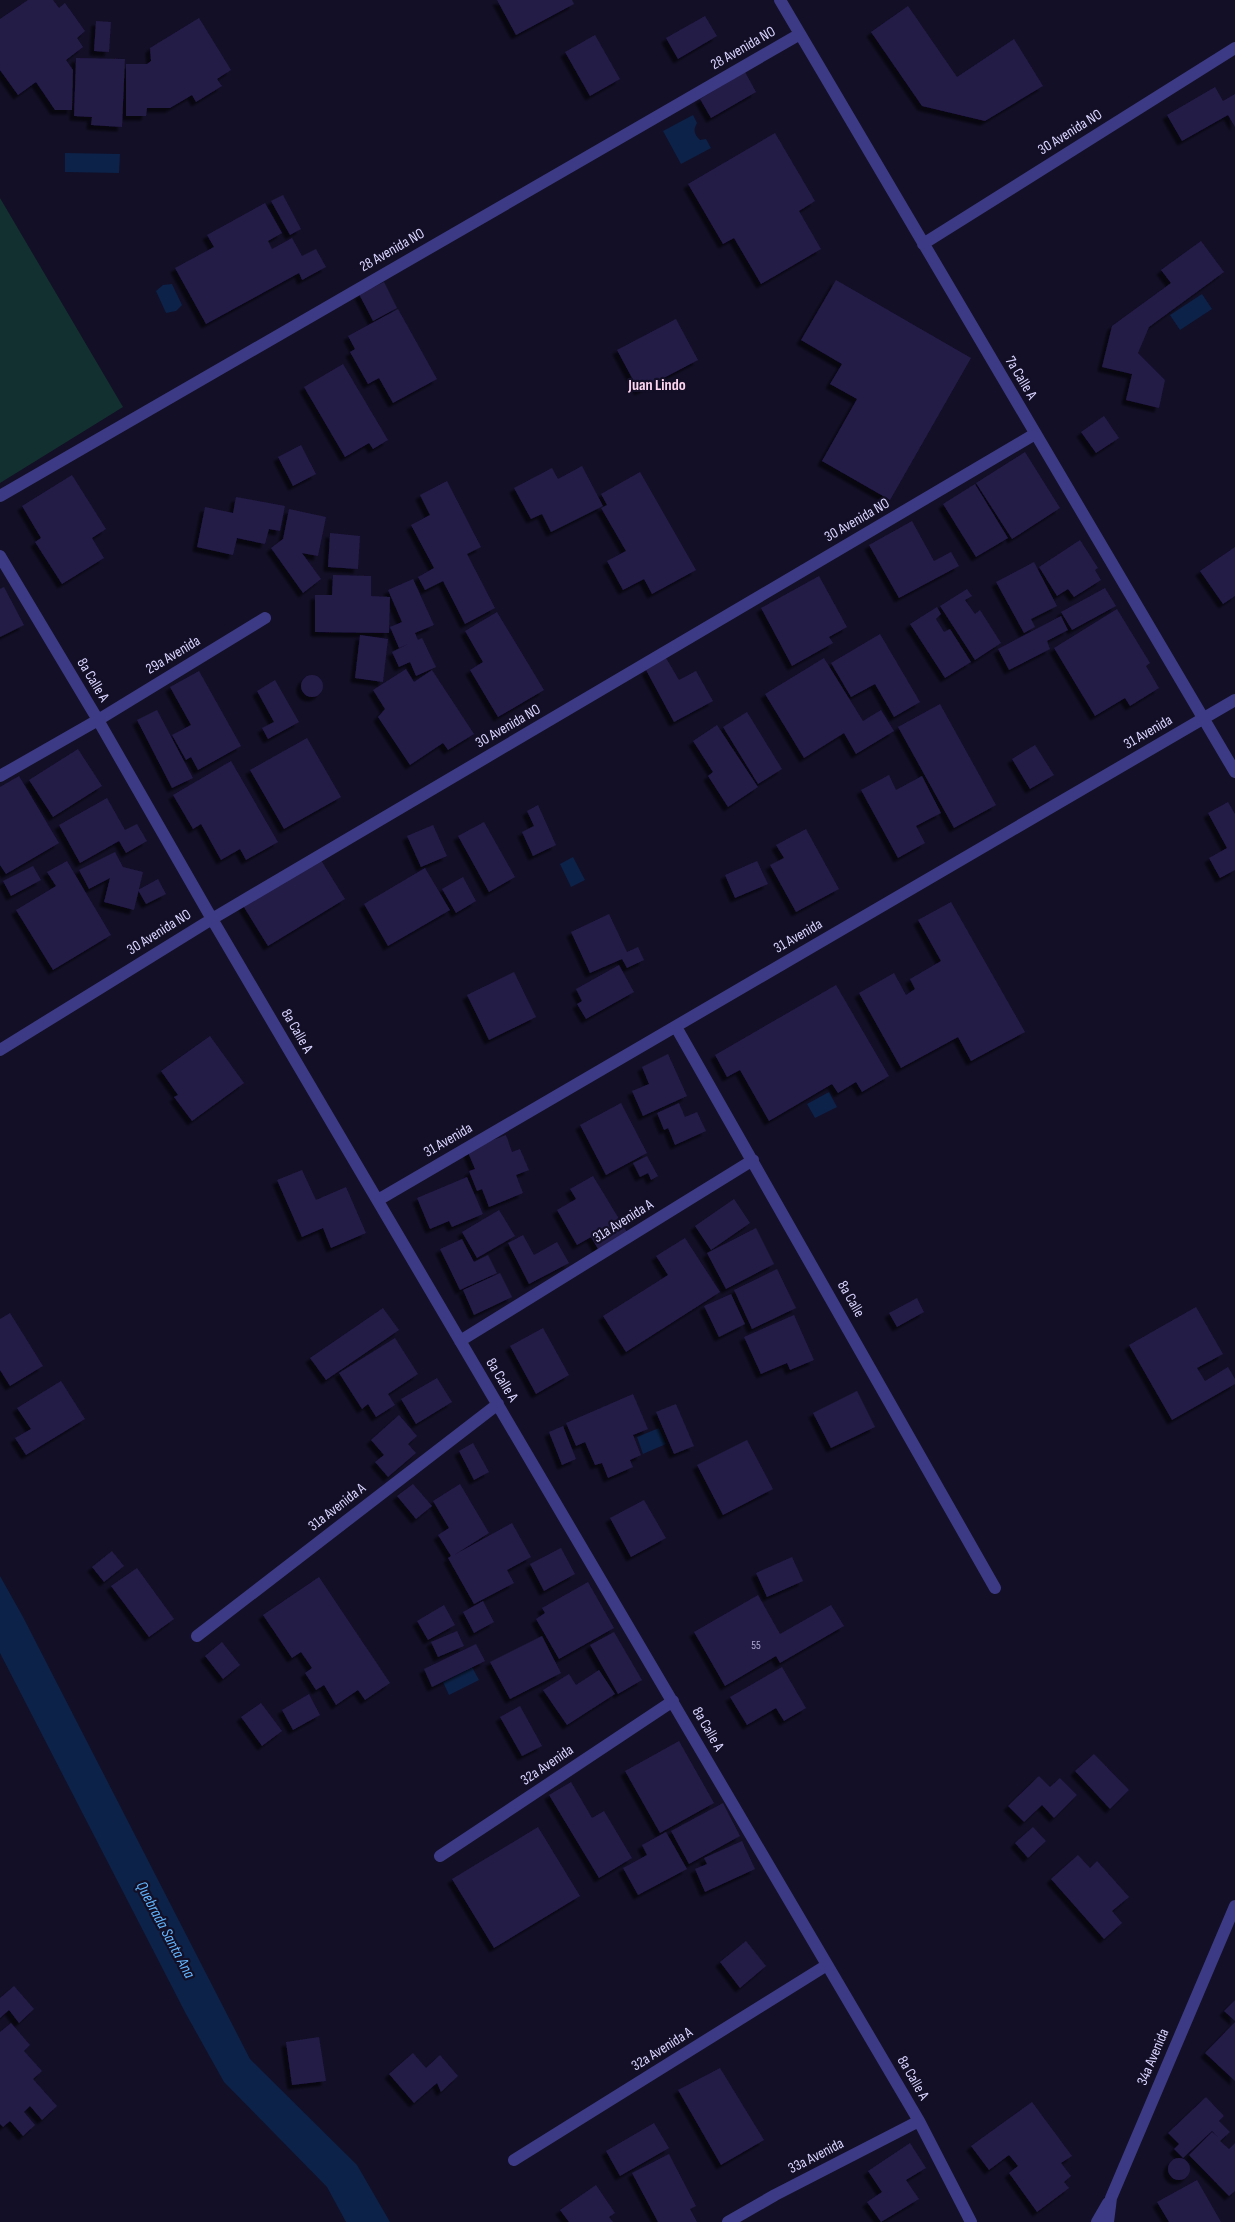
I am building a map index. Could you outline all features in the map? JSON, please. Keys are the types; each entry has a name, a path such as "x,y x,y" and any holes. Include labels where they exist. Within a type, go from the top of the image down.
{"street":[{"name":"7a Calle A","path":"780,0 1235,772"},
{"name":"28 Avenida NO","path":"0,496 800,34"},
{"name":"30 Avenida NO","path":"923,244 1235,48"},
{"name":"30 Avenida NO","path":"0,1050 212,919 1035,434"},
{"name":"8a Calle A","path":"0,556 919,2120 971,2222"},
{"name":"29a Avenida","path":"0,776 98,720 265,618"},
{"name":"31 Avenida","path":"378,1200 1235,700"},
{"name":"8a Calle","path":"676,1027 995,1588"},
{"name":"31a Avenida A","path":"460,1341 752,1160"},
{"name":"31a Avenida A","path":"197,1636 498,1404"},
{"name":"32a Avenida","path":"440,1856 673,1702"},
{"name":"34a Avenida","path":"1108,2222 1111,2198 1235,1906"},
{"name":"32a Avenida A","path":"514,2160 827,1965"},
{"name":"33a Avenida","path":"728,2222 919,2120"},
{"path":"1096,2222 1111,2198"}],"green space":[{"path":"0,198 123,407 0,483"}],"water":[{"path":"693,115 697,123 695,134 700,140 706,139 711,148 681,164 663,131"},
{"path":"65,153 120,154 119,173 65,172"},
{"path":"172,284 182,305 176,311 166,313 156,291 163,285"},
{"path":"1202,294 1212,309 1180,330 1170,315"},
{"path":"573,857 585,880 571,887 560,864"},
{"path":"829,1092 837,1107 815,1118 807,1104"},
{"path":"659,1428 666,1444 643,1454 637,1437"},
{"name":"Quebrada Santa Ana","path":"0,1576 23,1617 250,2059 357,2165 390,2222 346,2222 327,2187 224,2082 186,2014 0,1653"},
{"path":"472,1667 479,1680 449,1695 443,1682"}],"building":[{"path":"28,0 53,0 59,8 65,3 85,31 77,38 83,47 66,60 73,70 72,110 55,110 36,82 18,95 0,70 0,19"},
{"path":"497,0 572,0 574,4 516,35"},
{"path":"908,6 957,77 1014,39 1043,86 985,121 922,106 871,32"},
{"path":"705,16 717,36 678,59 666,38"},
{"path":"199,18 231,70 217,79 222,86 196,102 192,95 170,108 147,108 146,116 126,116 126,64 147,64 151,61 150,48"},
{"path":"96,21 111,22 109,52 94,51"},
{"path":"595,35 620,79 590,96 565,52"},
{"path":"76,58 125,59 122,127 91,125 92,117 74,116"},
{"path":"745,72 756,92 711,118 700,99"},
{"path":"1215,87 1223,101 1235,94 1235,127 1228,115 1182,141 1167,115"},
{"path":"775,133 815,201 799,211 821,249 761,284 734,238 723,244 688,184"},
{"path":"283,195 301,229 290,235 271,201"},
{"path":"265,203 282,233 268,241 272,249 292,238 302,256 316,249 326,267 302,280 299,273 206,324 175,268 214,247 207,235"},
{"path":"1201,241 1224,272 1149,327 1138,353 1165,380 1159,408 1126,400 1132,374 1102,367 1112,326 1171,283 1161,270"},
{"path":"836,280 971,358 890,500 822,461 857,399 830,384 842,364 801,340"},
{"path":"384,282 397,308 373,321 359,294"},
{"path":"398,309 437,379 393,403 379,378 368,384 350,352 355,349 348,336"},
{"path":"676,319 698,360 639,391 617,350"},
{"path":"343,364 388,440 373,449 369,443 345,457 304,387"},
{"path":"1104,416 1119,438 1096,453 1081,432"},
{"path":"301,445 316,474 293,486 278,457"},
{"path":"1025,452 1060,508 1012,539 976,483"},
{"path":"582,466 603,506 551,532 542,514 531,519 514,488 552,468 558,479"},
{"path":"640,472 696,570 652,594 644,579 623,590 607,561 626,551 601,508 607,505 601,494"},
{"path":"72,475 106,529 92,538 104,558 62,584 35,542 41,538 22,506"},
{"path":"447,481 481,547 467,554 495,608 465,624 443,581 425,590 418,577 434,568 411,525 430,515 420,495"},
{"path":"975,484 1008,538 976,557 943,504"},
{"path":"236,497 285,506 280,531 269,529 265,544 237,538 233,555 197,547 205,507 233,513"},
{"path":"289,509 326,517 318,556 302,553 321,579 303,593 271,548 283,539"},
{"path":"912,521 934,561 951,552 959,566 899,598 869,545"},
{"path":"330,533 360,536 358,569 328,567"},
{"path":"1080,540 1098,568 1095,570 1101,580 1074,597 1068,589 1057,596 1039,567"},
{"path":"1235,547 1235,596 1223,604 1200,571"},
{"path":"1034,562 1057,606 1031,619 1035,627 1024,633 996,582"},
{"path":"333,575 371,576 371,596 390,597 389,633 315,632 315,595 332,595"},
{"path":"819,576 847,627 829,637 833,643 792,666 761,608"},
{"path":"413,579 434,625 415,633 418,640 422,638 436,667 416,676 410,662 399,667 392,652 408,644 399,648 390,627 402,622 388,590"},
{"path":"4,587 24,625 0,637 0,589"},
{"path":"1105,588 1116,606 1072,630 1061,612"},
{"path":"967,589 972,596 965,600 975,614 980,610 1001,643 975,660 940,606"},
{"path":"937,607 941,614 936,619 944,632 950,629 971,662 945,678 910,624"},
{"path":"1117,609 1150,663 1146,666 1159,688 1130,706 1125,698 1095,716 1054,648"},
{"path":"497,612 544,690 498,717 470,670 483,662 465,631"},
{"path":"1061,616 1068,630 1047,641 1050,649 1009,670 998,649"},
{"path":"880,634 920,702 894,717 875,684 851,697 831,663"},
{"path":"360,635 388,639 383,682 355,678"},
{"path":"666,658 679,680 696,671 713,701 674,722 646,670"},
{"path":"824,658 863,721 881,710 894,731 856,754 844,733 804,758 765,694"},
{"path":"406,669 414,682 432,670 474,734 448,750 443,743 410,765 378,717 385,709 373,690"},
{"path":"199,671 241,746 198,770 191,757 186,760 172,735 191,725 170,687"},
{"path":"308,675 316,675 323,682 323,690 316,697 308,697 301,690 301,682"},
{"path":"275,680 299,722 268,739 262,728 274,722 257,691"},
{"path":"940,704 996,805 954,828 898,727"},
{"path":"157,710 193,778 172,788 137,720"},
{"path":"747,712 782,769 758,784 723,727"},
{"path":"717,725 758,787 728,807 708,776 713,772 693,741"},
{"path":"307,738 341,797 284,829 250,770"},
{"path":"1035,745 1054,775 1030,789 1012,759"},
{"path":"78,749 102,786 53,817 29,780"},
{"path":"231,761 278,842 246,860 240,849 221,860 201,824 193,829 173,795"},
{"path":"889,775 896,790 922,776 941,813 916,826 925,843 898,858 861,790"},
{"path":"19,776 59,843 6,874 0,865 0,787"},
{"path":"107,798 125,830 137,824 147,841 126,853 119,841 80,863 59,825"},
{"path":"1228,802 1235,814 1235,870 1220,878 1209,858 1227,848 1208,813"},
{"path":"538,805 556,845 533,856 522,832 534,826 527,811"},
{"path":"484,822 515,877 489,892 458,836"},
{"path":"433,825 447,856 421,867 407,836"},
{"path":"806,829 839,889 796,912 770,865 784,858 776,845"},
{"path":"115,852 123,867 143,872 134,910 104,902 110,878 89,889 79,870"},
{"path":"319,857 345,899 268,946 242,904"},
{"path":"67,861 111,935 53,970 16,910 56,886 47,872"},
{"path":"757,861 768,884 735,898 725,875"},
{"path":"33,866 41,880 11,896 3,881"},
{"path":"425,868 450,910 388,946 364,904"},
{"path":"463,877 476,901 456,913 442,889"},
{"path":"158,879 166,894 146,904 138,890"},
{"path":"951,902 1025,1032 971,1061 958,1037 901,1068 859,993 894,973 906,995 915,989 910,979 941,961 918,920"},
{"path":"609,914 627,952 638,947 644,960 627,968 622,959 590,973 571,932"},
{"path":"619,965 634,992 586,1019 577,1004 582,1001 576,989"},
{"path":"514,972 536,1017 489,1040 467,995"},
{"path":"836,985 889,1076 862,1092 856,1082 838,1093 832,1084 769,1121 740,1070 727,1077 715,1055"},
{"path":"210,1036 244,1083 192,1121 174,1097 178,1095 161,1071"},
{"path":"668,1054 687,1096 643,1116 632,1091 649,1084 642,1067"},
{"path":"621,1103 647,1153 606,1175 580,1125"},
{"path":"679,1103 685,1117 697,1112 706,1131 675,1145 668,1128 664,1130 657,1113"},
{"path":"506,1135 512,1152 520,1149 529,1170 516,1175 523,1193 489,1207 482,1189 477,1191 469,1171 475,1169 467,1150"},
{"path":"647,1156 658,1176 651,1180 648,1173 640,1177 633,1163"},
{"path":"302,1170 316,1200 346,1187 366,1233 331,1248 323,1228 302,1237 277,1180"},
{"path":"593,1176 627,1232 598,1249 591,1237 577,1245 557,1210 576,1199 570,1189"},
{"path":"467,1177 483,1214 452,1227 449,1221 430,1229 417,1198"},
{"path":"734,1199 750,1223 711,1250 695,1226"},
{"path":"499,1210 515,1236 477,1258 462,1232"},
{"path":"756,1228 774,1264 726,1289 707,1253"},
{"path":"523,1235 534,1255 557,1242 569,1263 529,1284 508,1243"},
{"path":"685,1238 720,1292 626,1352 603,1316 668,1275 656,1256"},
{"path":"462,1239 474,1262 488,1255 497,1273 460,1290 440,1249"},
{"path":"777,1269 796,1308 752,1329 734,1290"},
{"path":"500,1273 512,1297 474,1315 463,1290"},
{"path":"731,1294 745,1324 719,1337 704,1306"},
{"path":"917,1298 924,1312 897,1327 889,1313"},
{"path":"1196,1307 1223,1354 1197,1368 1205,1381 1228,1367 1235,1379 1235,1384 1172,1420 1129,1345"},
{"path":"383,1308 399,1330 326,1380 310,1358"},
{"path":"10,1313 43,1366 10,1386 0,1370 0,1319"},
{"path":"794,1315 814,1360 790,1370 787,1363 761,1374 744,1337"},
{"path":"543,1328 569,1375 536,1394 510,1346"},
{"path":"395,1338 418,1374 388,1394 395,1405 376,1417 368,1404 362,1409 339,1373"},
{"path":"437,1378 452,1402 416,1424 401,1399"},
{"path":"61,1381 85,1419 26,1455 15,1438 31,1429 17,1408"},
{"path":"857,1391 875,1427 831,1448 813,1413"},
{"path":"633,1394 648,1429 633,1435 641,1455 630,1460 633,1467 608,1478 602,1463 595,1465 585,1442 576,1446 566,1423"},
{"path":"676,1404 694,1446 674,1454 656,1412"},
{"path":"399,1415 417,1436 408,1444 416,1453 388,1477 375,1462 384,1455 371,1440"},
{"path":"563,1426 576,1459 562,1465 549,1432"},
{"path":"747,1440 773,1489 723,1515 697,1465"},
{"path":"473,1443 489,1472 474,1480 459,1451"},
{"path":"413,1484 432,1506 416,1519 397,1496"},
{"path":"460,1484 489,1533 454,1555 512,1523 531,1557 507,1570 514,1583 474,1604 448,1558 451,1556 438,1535 449,1528 433,1501"},
{"path":"644,1500 666,1538 631,1557 610,1518"},
{"path":"561,1548 575,1574 544,1591 530,1564"},
{"path":"112,1551 124,1566 104,1582 92,1567"},
{"path":"792,1557 803,1581 767,1597 756,1573"},
{"path":"137,1568 174,1619 149,1637 111,1586"},
{"path":"319,1577 390,1683 365,1700 358,1690 336,1705 324,1685 316,1690 305,1673 312,1668 301,1652 292,1658 263,1615"},
{"path":"588,1582 614,1628 559,1659 536,1619 545,1613 542,1608"},
{"path":"758,1595 780,1634 831,1605 844,1626 780,1663 776,1656 725,1686 694,1632"},
{"path":"483,1601 494,1622 474,1633 463,1612"},
{"path":"444,1605 455,1625 428,1640 417,1621"},
{"path":"457,1631 464,1646 438,1657 431,1642"},
{"path":"614,1632 642,1680 618,1694 590,1645"},
{"path":"542,1636 561,1673 510,1699 490,1662"},
{"path":"222,1642 240,1665 223,1679 205,1656"},
{"path":"476,1644 485,1661 432,1687 424,1669"},
{"path":"782,1667 806,1708 784,1721 776,1708 747,1725 730,1697"},
{"path":"599,1670 615,1694 567,1725 543,1690 569,1674 576,1685"},
{"path":"309,1694 320,1715 293,1730 282,1710"},
{"path":"261,1703 282,1731 262,1746 241,1717"},
{"path":"520,1706 542,1746 522,1756 500,1717"},
{"path":"679,1741 714,1803 660,1833 625,1771"},
{"path":"1094,1754 1129,1790 1110,1809 1075,1771"},
{"path":"1039,1776 1050,1787 1060,1778 1077,1795 1054,1818 1042,1805 1024,1822 1008,1806"},
{"path":"571,1782 592,1818 604,1811 632,1858 599,1878 549,1795"},
{"path":"723,1803 740,1836 689,1864 671,1831"},
{"path":"538,1827 580,1896 494,1948 452,1879"},
{"path":"1033,1827 1046,1841 1028,1858 1015,1843"},
{"path":"666,1832 687,1869 638,1895 623,1868 647,1855 642,1845"},
{"path":"742,1841 755,1869 705,1892 695,1869 707,1864 704,1858"},
{"path":"1078,1855 1090,1868 1097,1861 1129,1897 1112,1911 1122,1923 1104,1939 1051,1879"},
{"path":"746,1941 766,1966 740,1988 720,1962"},
{"path":"14,1986 34,2009 19,2023 9,2010 0,2018 0,1998"},
{"path":"1235,2000 1235,2021 1224,2011"},
{"path":"1235,2022 1235,2081 1205,2053"},
{"path":"11,2023 30,2045 24,2051 42,2071 33,2079 57,2106 42,2120 30,2106 24,2112 35,2125 23,2136 10,2121 3,2127 0,2124 0,2032"},
{"path":"319,2037 326,2081 292,2085 286,2042"},
{"path":"413,2053 426,2068 440,2055 458,2076 441,2092 437,2083 414,2103 389,2074"},
{"path":"720,2068 764,2140 721,2165 678,2090"},
{"path":"1206,2097 1224,2116 1219,2121 1230,2132 1220,2141 1229,2149 1235,2143 1235,2191 1229,2196 1189,2155 1212,2132 1218,2137 1212,2131 1183,2158 1174,2149 1179,2144 1168,2133"},
{"path":"1032,2102 1072,2156 1061,2163 1071,2176 1064,2182 1069,2188 1037,2212 1009,2173 1018,2166 1009,2155 989,2170 971,2146"},
{"path":"654,2123 669,2148 620,2176 606,2151"},
{"path":"910,2143 926,2168 906,2180 919,2199 881,2222 867,2202 882,2192 868,2171"},
{"path":"669,2154 696,2206 690,2209 697,2222 658,2222 632,2173"},
{"path":"1179,2158 1187,2161 1190,2169 1187,2177 1179,2180 1171,2177 1168,2169 1171,2161"},
{"path":"1197,2180 1221,2222 1169,2222 1157,2202"},
{"path":"596,2185 615,2213 609,2217 613,2222 569,2222 560,2210"}],"district":[{"name":"Juan Lindo","path":"657,385"}]}
